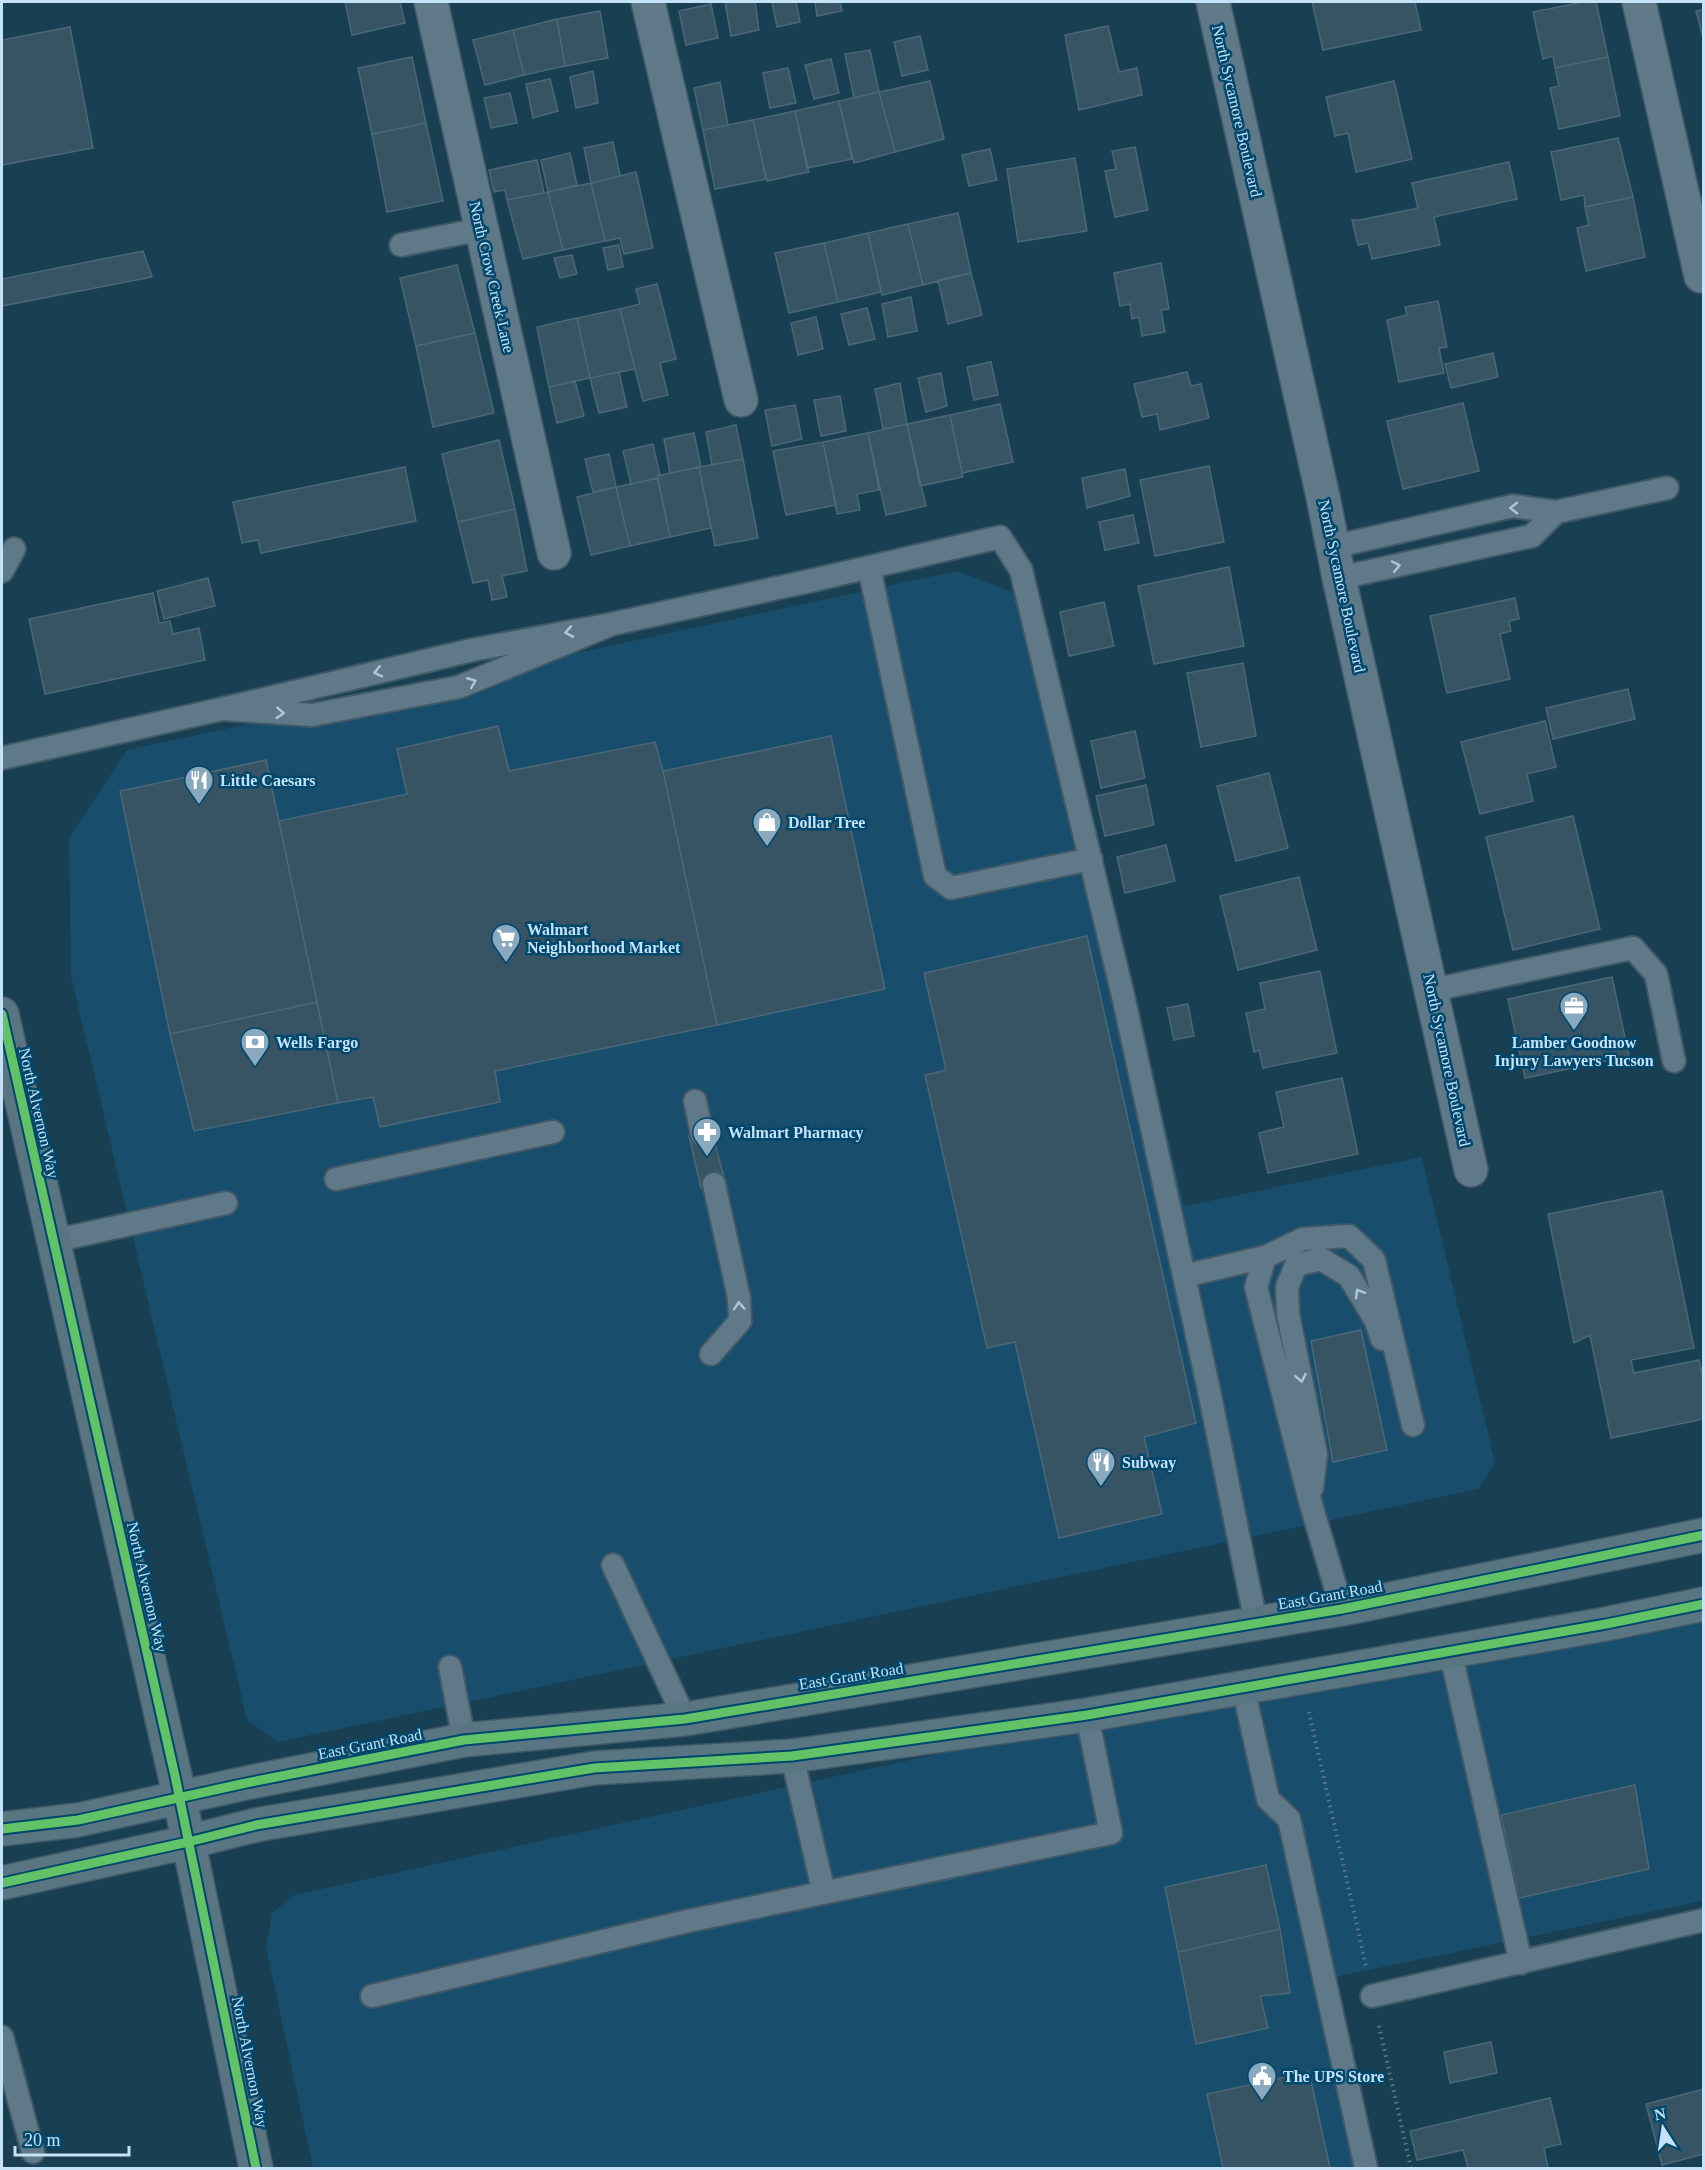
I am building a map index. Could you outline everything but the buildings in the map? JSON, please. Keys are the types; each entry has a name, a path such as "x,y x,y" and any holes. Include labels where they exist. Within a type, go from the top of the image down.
{"main road":[{"name":"North Alvernon Way","path":"2,1014 180,1799 256,2169"},
{"name":"East Grant Road","path":"2,1829 78,1820 246,1783 464,1740 685,1719 1342,1609 1704,1535"},
{"path":"2,1883 256,1825 594,1768 792,1756 1087,1715 1606,1624 1704,1604"}],"street":[{"name":"North Crow Creek Lane","path":"431,2 554,553"},
{"path":"648,2 741,400"},
{"name":"North Sycamore Boulevard","path":"1213,2 1471,1170"},
{"path":"1639,2 1701,276"}],"lane":[{"path":"402,245 482,229"},
{"path":"1332,547 1513,506 1556,513 1667,488"},
{"path":"1339,578 1532,536 1556,513"},
{"path":"2,758 472,650 612,624 1000,537 1021,570 1091,859 1184,1276 1256,1623"},
{"path":"2,571 14,549"},
{"path":"869,567 935,876 951,888 1091,859"},
{"path":"222,709 312,715 459,687 612,624"},
{"path":"1432,990 1633,948 1656,974 1674,1061"},
{"path":"694,1101 702,1134"},
{"path":"336,1179 553,1132"},
{"path":"711,1354 740,1321 738,1298 714,1184"},
{"path":"53,1241 226,1203"},
{"path":"1184,1276 1265,1257 1303,1239 1349,1236 1374,1260 1413,1425 1376,1321 1349,1276 1321,1259 1296,1264 1287,1287 1288,1314 1316,1455 1310,1501"},
{"path":"1265,1257 1256,1287 1310,1501 1342,1609"},
{"path":"613,1565 685,1719"},
{"path":"1450,1650 1521,1963"},
{"path":"450,1667 464,1740"},
{"path":"1243,1687 1268,1799 1289,1819 1366,2169"},
{"path":"372,1996 688,1921 1111,1833 1087,1715"},
{"path":"792,1756 824,1893"},
{"path":"1372,1996 1704,1920"},
{"path":"2,2037 33,2152"}],"path":[{"path":"1301,1677 1411,2169"}],"shaded area":[{"path":"957,571 1041,603 1184,1206 1422,1157 1495,1463 1478,1489 278,1742 247,1720 71,976 69,838 127,750"},
{"path":"1703,1586 1703,1901 1335,1977 1377,2168 313,2168 266,1947 272,1913 294,1895"}],"cycle path":[{"path":"2,1014 175,1776 256,2168"},
{"path":"2,1829 78,1820 246,1783 464,1740 685,1719 1342,1609 1704,1535"},
{"path":"2,1883 256,1825 594,1768 792,1756 1087,1715 1606,1624 1704,1604"}],"place":[{"name":"Little Caesars","path":"199,806"},
{"name":"Dollar Tree","path":"767,848"},
{"name":"Walmart Neighborhood Market","path":"506,964"},
{"name":"Lamber Goodnow Injury Lawyers Tucson","path":"1574,1032"},
{"name":"Wells Fargo","path":"255,1068"},
{"name":"Walmart Pharmacy","path":"707,1158"},
{"name":"Subway","path":"1101,1488"},
{"name":"The UPS Store","path":"1262,2102"}]}
